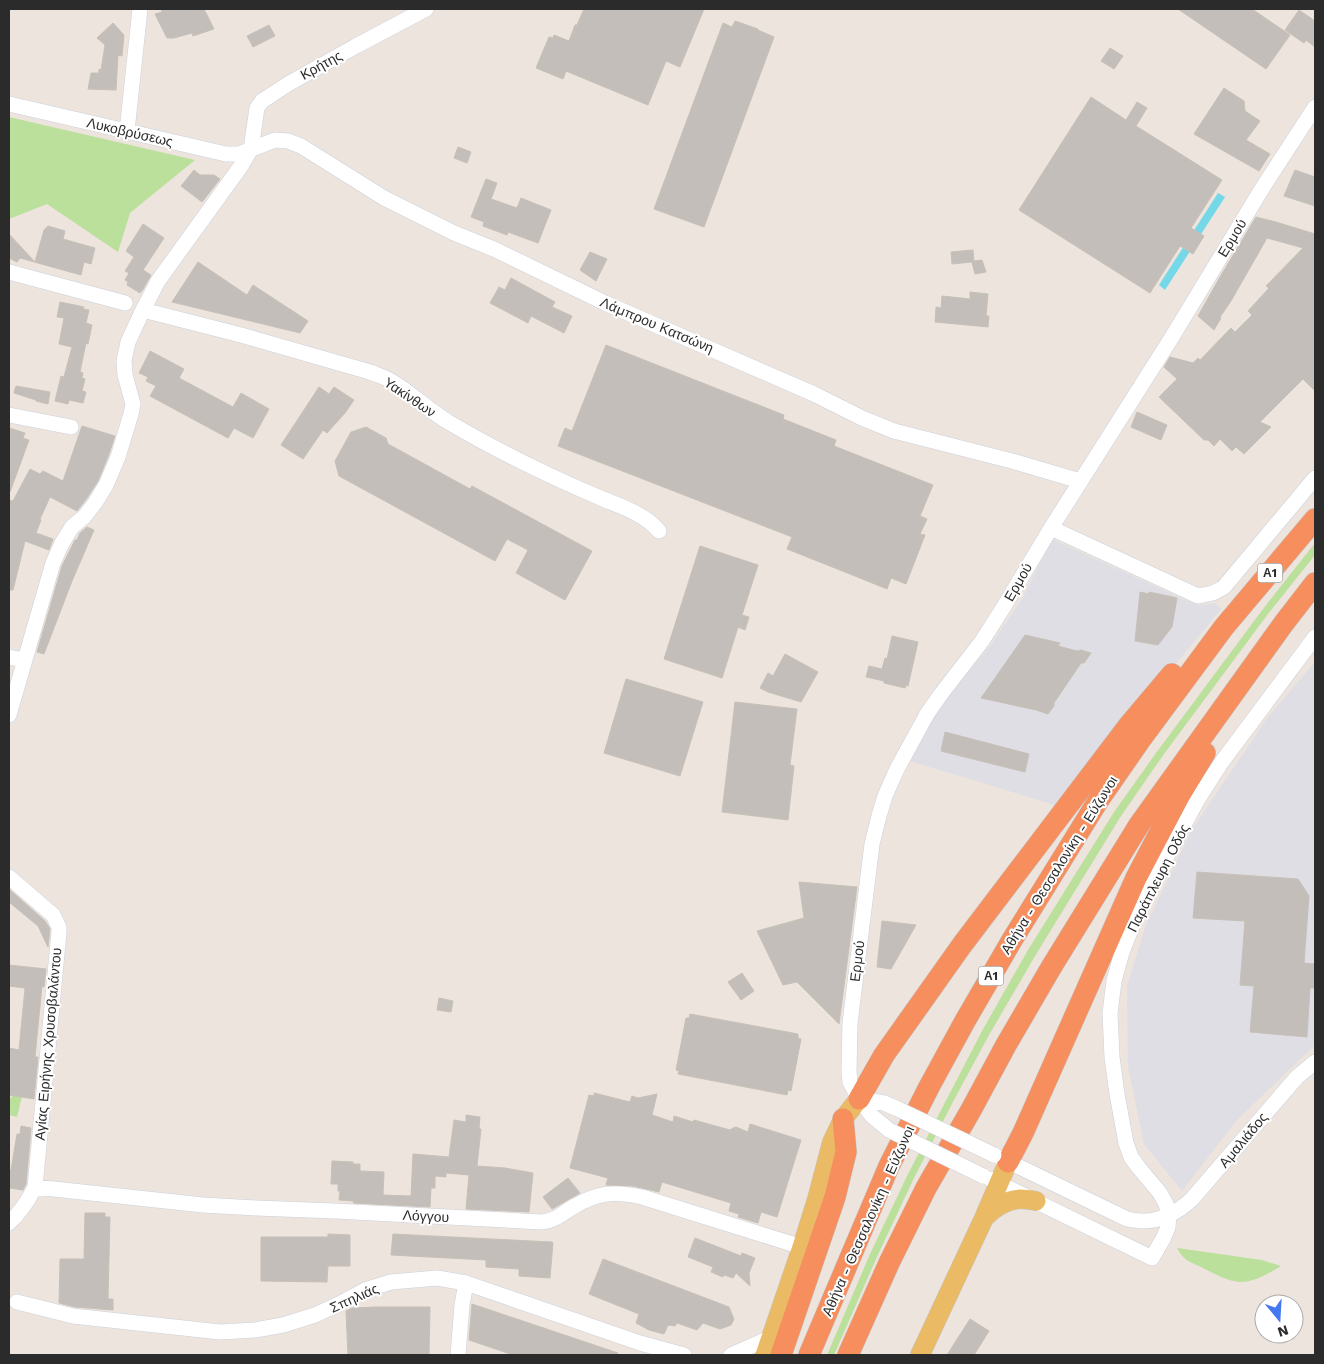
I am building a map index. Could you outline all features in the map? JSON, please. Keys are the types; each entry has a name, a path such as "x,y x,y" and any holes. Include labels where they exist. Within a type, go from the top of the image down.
{"highway":[{"name":"Αθήνα - Θεσσαλονίκη - Εύζωνοι","path":"809,1355 889,1166 929,1087 1012,940 1098,801 1140,739 1224,627 1315,519"},
{"path":"848,1355 889,1263 926,1188 1052,966 1139,825 1284,623 1315,583"},
{"path":"859,1099 884,1055 962,945 1128,725 1174,673 1224,627"},
{"path":"1001,1158 1023,1133 1136,878 1179,796 1216,736 1261,655"},
{"path":"776,1346 835,1197 846,1152 844,1119"}],"main road":[{"path":"765,1355 776,1346 832,1142 844,1119 859,1099"},
{"path":"920,1355 984,1218 991,1179 1001,1158"},
{"path":"984,1218 994,1209 1007,1202 1020,1199 1036,1201"}],"street":[{"path":"127,131 140,9"},
{"name":"Κρήτης","path":"251,149 257,108 262,101 297,79 426,9"},
{"name":"Λυκοβρύσεως","path":"9,104 226,154 239,154 251,149"},
{"name":"Ερμού","path":"1169,1214 1168,1227 1152,1258 889,1130 872,1116 859,1099 850,1082 849,1072 850,1023 872,844 878,816 885,796 897,769 927,714 982,641 1004,608 1050,528 1172,337 1263,187 1315,107"},
{"name":"Λάμπρου Κατσώνη","path":"251,149 275,140 294,143 384,198 454,233 496,250 605,303 814,394 878,426 1080,481"},
{"path":"9,715 56,556 72,528 95,504 118,458 131,414 132,404 125,375 124,361 128,342 158,282 236,174 251,149"},
{"path":"9,272 125,303"},
{"name":"Υακίνθων","path":"143,310 370,372 389,380 436,415 476,439 564,482 634,512 653,524 659,531"},
{"path":"9,414 71,427"},
{"path":"1050,528 1198,596 1213,593 1224,587 1315,478"},
{"name":"Παράπλευρη Οδός","path":"1169,1214 1160,1194 1131,1156 1126,1143 1112,1057 1110,1013 1114,981 1122,952 1140,906 1208,784 1242,733 1315,638"},
{"path":"9,657 24,660"},
{"name":"Αγίας Ειρήνης Χρυσοβαλάντου","path":"9,877 53,915 59,932 35,1187 17,1216 9,1223"},
{"name":"Αμαλιάδος","path":"859,1099 884,1103 898,1109 1127,1219 1143,1221 1169,1214 1182,1208 1192,1199 1297,1076 1315,1062"},
{"name":"Λόγγου","path":"35,1187 204,1205 542,1222 550,1221 591,1198 607,1193 624,1193 642,1196 802,1247"},
{"name":"Σπηλιάς","path":"17,1302 72,1316 220,1332 255,1330 283,1325 315,1316 365,1290 391,1282 437,1278 466,1283 640,1343 684,1355"},
{"path":"458,1355 462,1305 466,1283"},
{"path":"731,1355 776,1346"}],"shaded area":[{"path":"1052,539 1183,599 1199,605 1215,603 1221,609 1058,806 910,761 939,708 990,646 1022,599"},
{"path":"1315,662 1315,1045 1236,1121 1182,1191 1144,1144 1128,1067 1127,986 1146,925 1191,831 1268,717"}],"green space":[{"path":"9,117 195,160 130,213 118,252 47,204 9,219"},
{"path":"1315,543 1315,555 1268,614 1164,754 1121,816 1035,956 989,1035 914,1178 834,1355 827,1355 870,1254 907,1176 982,1031 1028,950 1114,812 1263,609"},
{"path":"13,1094 22,1096 17,1117 9,1115 9,1098"},
{"path":"1177,1248 1262,1260 1281,1266 1249,1281 1233,1281 1190,1262 1184,1258"}],"water":[{"path":"1218,193 1225,197 1165,290 1159,285"}],"building":[{"path":"161,9 204,9 214,29 193,36 192,33 167,38 155,14 162,12"},
{"path":"584,9 704,9 680,67 666,61 648,105 566,71 563,79 536,68 549,37 553,38 554,35 569,41"},
{"path":"1178,9 1252,9 1290,35 1266,69"},
{"path":"1299,10 1315,21 1315,47 1306,40 1304,43 1285,30"},
{"path":"735,21 774,37 704,227 654,209 723,23 732,27"},
{"path":"113,23 124,35 122,56 118,55 116,90 88,89 91,73 99,73 99,69 101,70 105,45 97,38"},
{"path":"269,25 275,36 253,47 247,36"},
{"path":"1110,48 1123,56 1114,69 1101,61"},
{"path":"1224,88 1244,101 1245,111 1260,121 1246,140 1270,154 1259,171 1194,134"},
{"path":"1091,97 1126,120 1137,102 1147,108 1136,126 1222,180 1191,228 1204,236 1193,254 1180,246 1150,293 1019,210"},
{"path":"458,147 471,152 467,163 454,158"},
{"path":"194,170 200,175 214,175 220,179 202,202 181,186"},
{"path":"1295,170 1315,177 1315,206 1284,196"},
{"path":"486,179 497,183 491,199 517,208 521,198 551,210 538,243 508,232 507,235 483,226 484,222 471,217"},
{"path":"1256,217 1315,234 1315,391 1303,379 1260,422 1271,427 1244,454 1236,447 1232,451 1220,439 1214,446 1208,440 1204,440 1159,397 1177,379 1164,367 1170,357 1193,363 1198,358 1200,360 1231,328 1235,332 1252,315 1248,311 1269,288 1266,286 1303,248 1267,238 1214,330 1198,316"},
{"path":"143,224 164,238 143,270 151,275 140,293 127,285 128,282 125,280 129,273 125,271 134,257 126,251"},
{"path":"48,226 65,231 63,239 95,248 91,264 84,262 81,275 20,258 17,262 9,258 9,234 35,262 44,230"},
{"path":"973,250 974,261 982,260 986,272 975,274 972,262 952,264 951,252"},
{"path":"590,252 607,259 596,281 580,270"},
{"path":"198,262 247,295 253,285 308,321 300,333 172,302"},
{"path":"511,278 555,302 552,307 572,316 564,333 531,316 528,323 490,303 499,287 505,290"},
{"path":"970,292 988,294 986,316 989,316 988,327 935,322 936,307 941,308 942,296 970,299"},
{"path":"60,302 84,307 83,309 89,310 86,323 92,325 80,372 83,373 82,378 85,379 82,391 86,392 83,403 69,400 68,404 55,401 61,376 64,377 72,347 59,344 64,318 57,317"},
{"path":"606,345 784,415 783,419 836,440 834,446 933,485 920,516 927,519 920,534 925,535 906,584 891,578 887,589 787,549 792,537 558,446 565,428 572,431"},
{"path":"150,351 184,369 179,378 233,407 241,393 269,409 253,438 234,428 228,438 150,396 156,386 146,381 148,377 139,373"},
{"path":"16,386 50,392 48,404 14,393"},
{"path":"319,387 329,394 334,387 354,400 327,433 323,430 303,459 281,445"},
{"path":"1137,412 1167,425 1161,440 1131,427"},
{"path":"82,426 115,436 98,481 77,511 50,497 36,533 53,539 49,550 25,541 13,590 9,590 9,500 13,501 30,469 40,474 43,471 63,481"},
{"path":"366,427 386,438 388,444 470,489 472,486 592,551 565,600 516,573 528,550 507,539 495,561 339,476 335,461 351,432"},
{"path":"9,428 25,433 23,438 29,440 10,492 9,492"},
{"path":"87,527 94,530 44,654 37,652 62,566 75,540"},
{"path":"700,546 758,565 742,615 749,617 745,630 738,627 722,678 664,659"},
{"path":"1140,592 1177,598 1172,627 1158,645 1135,641"},
{"path":"1025,635 1060,643 1058,646 1091,653 1084,663 1081,663 1048,714 981,698"},
{"path":"892,636 918,642 908,686 906,685 905,688 866,677 869,666 882,669 885,658 887,659"},
{"path":"785,654 818,672 801,702 760,688 768,673 773,676"},
{"path":"626,679 703,702 680,776 604,753"},
{"path":"735,702 797,709 790,765 794,766 788,820 722,812"},
{"path":"945,732 1029,754 1025,772 941,751"},
{"path":"1197,872 1298,879 1309,896 1304,963 1315,964 1315,988 1310,988 1307,1037 1250,1032 1254,986 1240,985 1245,921 1193,918"},
{"path":"799,882 857,887 839,1024 797,982 783,985 757,931 804,918"},
{"path":"9,889 45,921 50,929 48,947 38,926 9,902"},
{"path":"882,921 916,925 891,969 877,967"},
{"path":"9,965 46,969 44,987 42,986 35,1057 38,1057 34,1099 9,1095 9,1048 19,1050 25,988 9,986"},
{"path":"742,973 754,991 741,1000 728,982"},
{"path":"439,998 453,1001 451,1012 437,1010"},
{"path":"690,1014 798,1034 798,1038 801,1039 791,1091 788,1090 787,1095 678,1074 679,1071 676,1070 686,1018 689,1018"},
{"path":"594,1093 630,1102 632,1096 638,1098 657,1094 652,1115 673,1122 674,1116 730,1130 736,1127 748,1132 750,1124 801,1140 777,1217 761,1212 758,1223 738,1217 739,1214 729,1211 731,1203 662,1182 659,1192 633,1186 606,1185 608,1178 570,1168 589,1095 594,1096"},
{"path":"466,1115 480,1117 479,1129 481,1129 477,1166 533,1173 529,1212 466,1209 469,1175 446,1173 446,1177 435,1176 435,1188 431,1188 430,1207 353,1203 354,1201 339,1200 340,1191 338,1191 338,1184 331,1184 332,1161 360,1164 360,1171 384,1172 383,1195 411,1196 413,1154 449,1157 454,1120 466,1122"},
{"path":"21,1126 31,1128 26,1184 23,1190 9,1188 9,1170 11,1170 17,1134 20,1134"},
{"path":"568,1178 580,1193 552,1209 543,1197"},
{"path":"85,1213 105,1213 105,1217 110,1217 108,1299 113,1299 113,1310 75,1307 59,1303 60,1259 84,1259"},
{"path":"328,1234 350,1235 350,1266 328,1266 327,1282 261,1281 261,1237 328,1237"},
{"path":"393,1234 552,1242 550,1278 519,1276 519,1269 486,1267 486,1260 391,1255"},
{"path":"695,1238 741,1256 742,1253 755,1258 749,1273 750,1286 736,1273 733,1278 724,1275 723,1277 711,1272 713,1267 688,1257"},
{"path":"603,1259 729,1307 734,1319 731,1325 720,1329 703,1323 697,1330 677,1323 675,1326 668,1325 664,1334 649,1330 636,1323 639,1314 589,1294"},
{"path":"472,1304 618,1353 617,1355 513,1355 469,1340"},
{"path":"430,1307 429,1355 348,1355 346,1311 352,1308"},
{"path":"970,1319 989,1331 974,1355 947,1355"}]}
